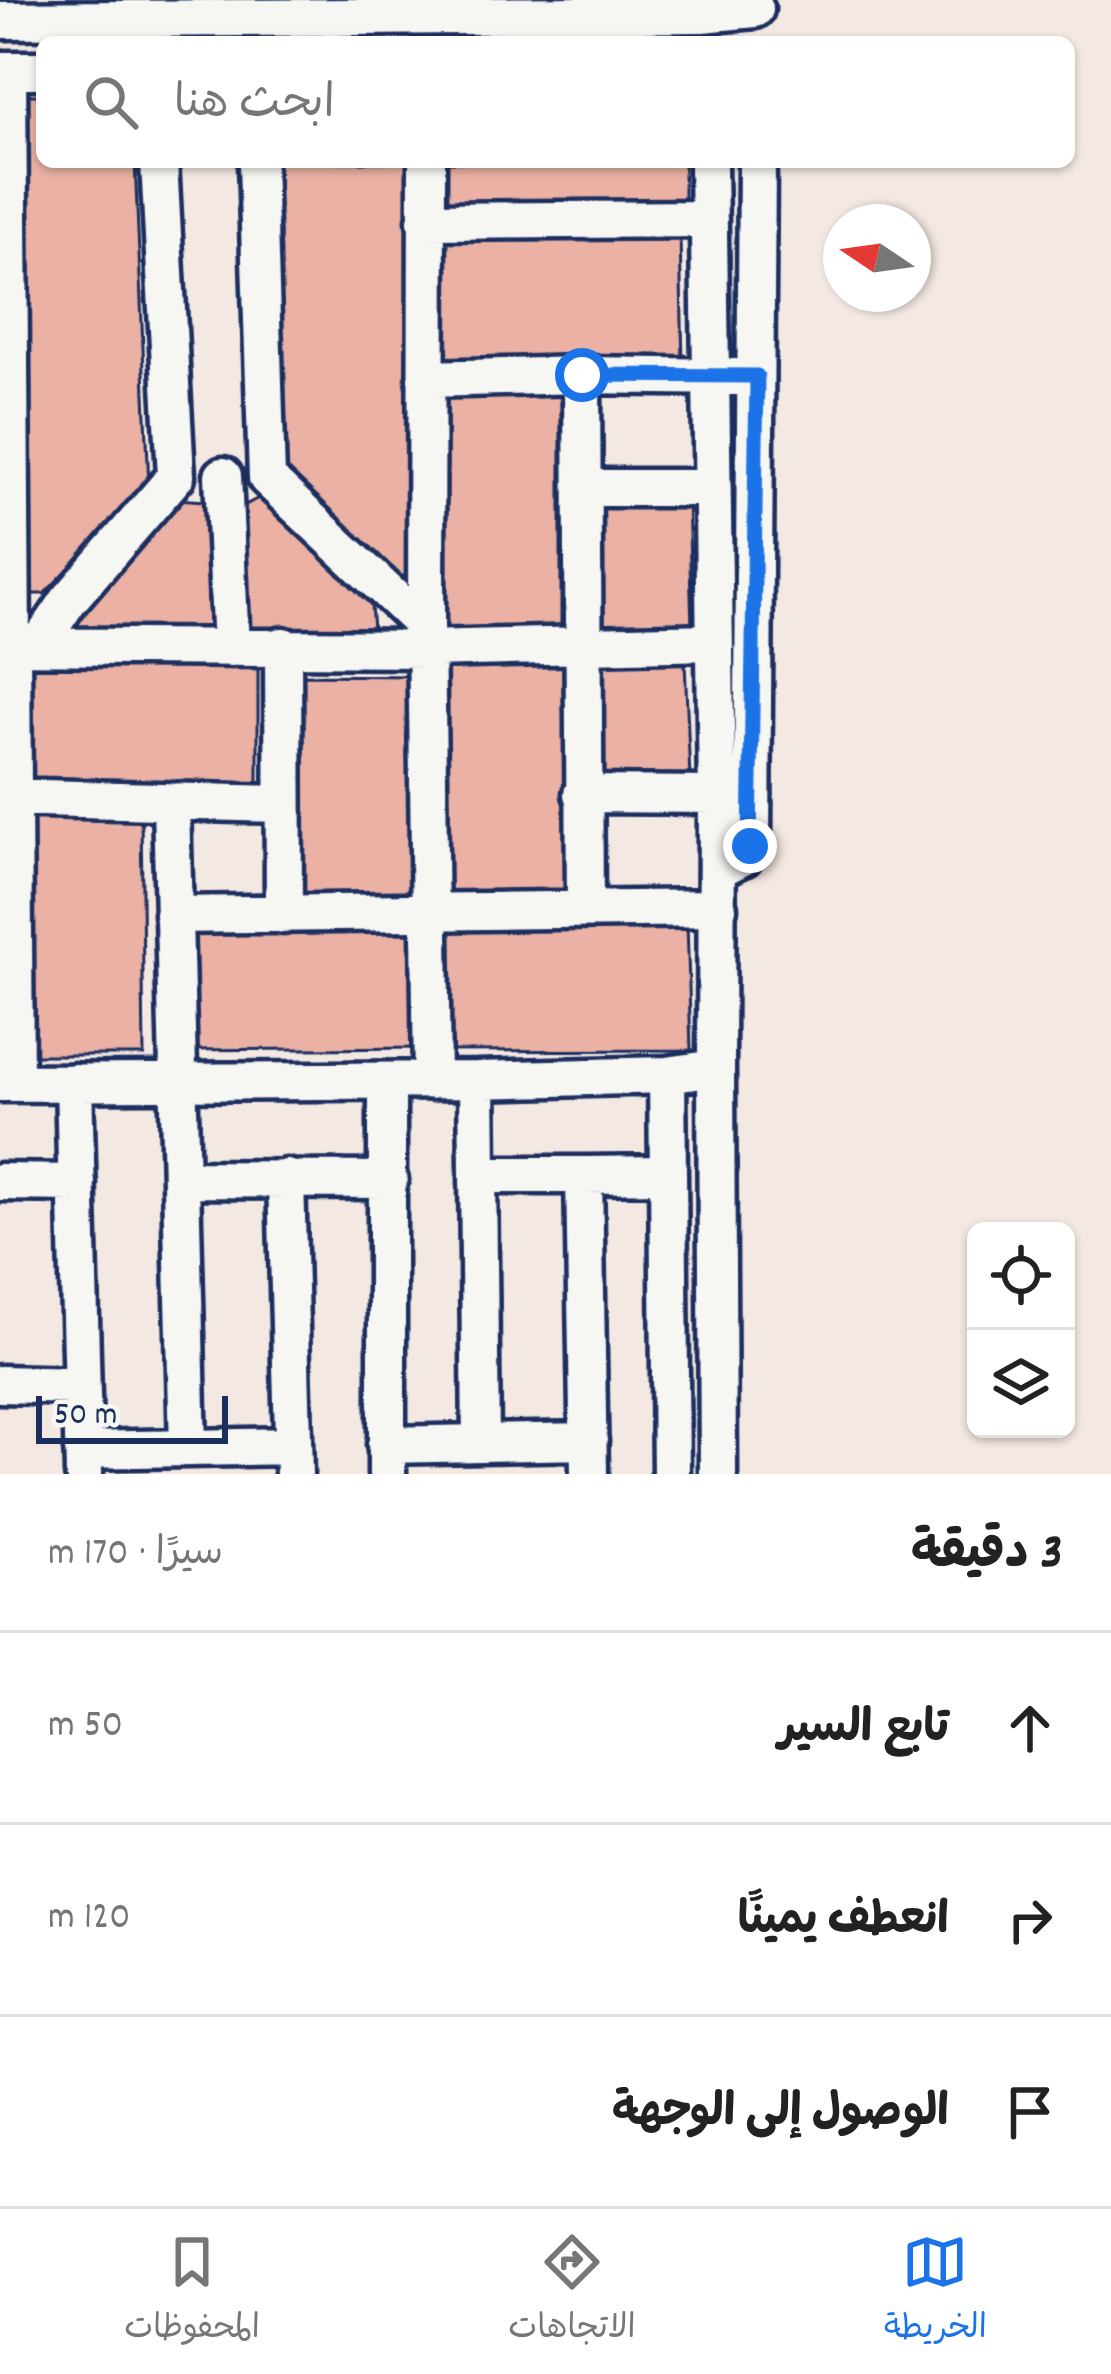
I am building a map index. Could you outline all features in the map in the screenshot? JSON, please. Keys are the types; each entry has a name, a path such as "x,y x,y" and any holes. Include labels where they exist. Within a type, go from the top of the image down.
{"street":[{"path":"0,20 55,10 154,30 254,30 756,17"},
{"path":"17,70 5,234 4,496 17,645 7,797 8,1083 387,1082 667,1076 716,1068"},
{"path":"17,645 62,609 176,476 159,168"},
{"path":"257,168 267,478"},
{"path":"427,168 427,914 432,1081"},
{"path":"708,168 718,908 718,1474"},
{"path":"717,870 742,857 752,838 757,168"},
{"path":"426,221 709,219"},
{"path":"582,375 585,908"},
{"path":"426,380 757,376"},
{"path":"176,476 267,478 426,639"},
{"path":"223,476 231,648"},
{"path":"583,488 711,488"},
{"path":"17,645 231,648 426,639 584,645 712,642"},
{"path":"283,646 284,915"},
{"path":"582,794 717,795"},
{"path":"7,797 282,804"},
{"path":"171,804 188,1448"},
{"path":"172,915 718,908"},
{"path":"667,1076 671,1474"},
{"path":"477,1080 481,1443"},
{"path":"74,1082 83,1462 188,1448 294,1460 286,1178"},
{"path":"387,1082 387,1459 481,1443 589,1458 584,1175"},
{"path":"479,1175 668,1174"},
{"path":"181,1179 389,1180"},
{"path":"0,1182 76,1183"},
{"path":"0,1384 79,1386"}],"building":[{"path":"15,95 36,95 36,168 135,168 149,486 44,594 21,594"},
{"path":"278,168 409,168 411,576 384,576 276,459"},
{"path":"439,168 684,168 684,212 438,211"},
{"path":"680,236 683,365 435,366 432,241"},
{"path":"561,389 561,628 437,628 435,391"},
{"path":"268,493 370,593 373,629 241,631 238,509"},
{"path":"176,499 205,501 209,635 66,636 66,611"},
{"path":"688,501 692,627 587,625 586,503"},
{"path":"685,662 690,779 586,776 586,664"},
{"path":"563,663 566,901 440,899 438,664"},
{"path":"17,665 258,666 258,787 18,787"},
{"path":"294,675 417,676 421,907 297,906"},
{"path":"18,814 141,814 144,1055 20,1055"},
{"path":"687,923 691,1050 440,1051 435,926"},
{"path":"423,925 425,1048 189,1050 187,926"}],"route":[{"path":"582,375 757,376 750,846"}]}
